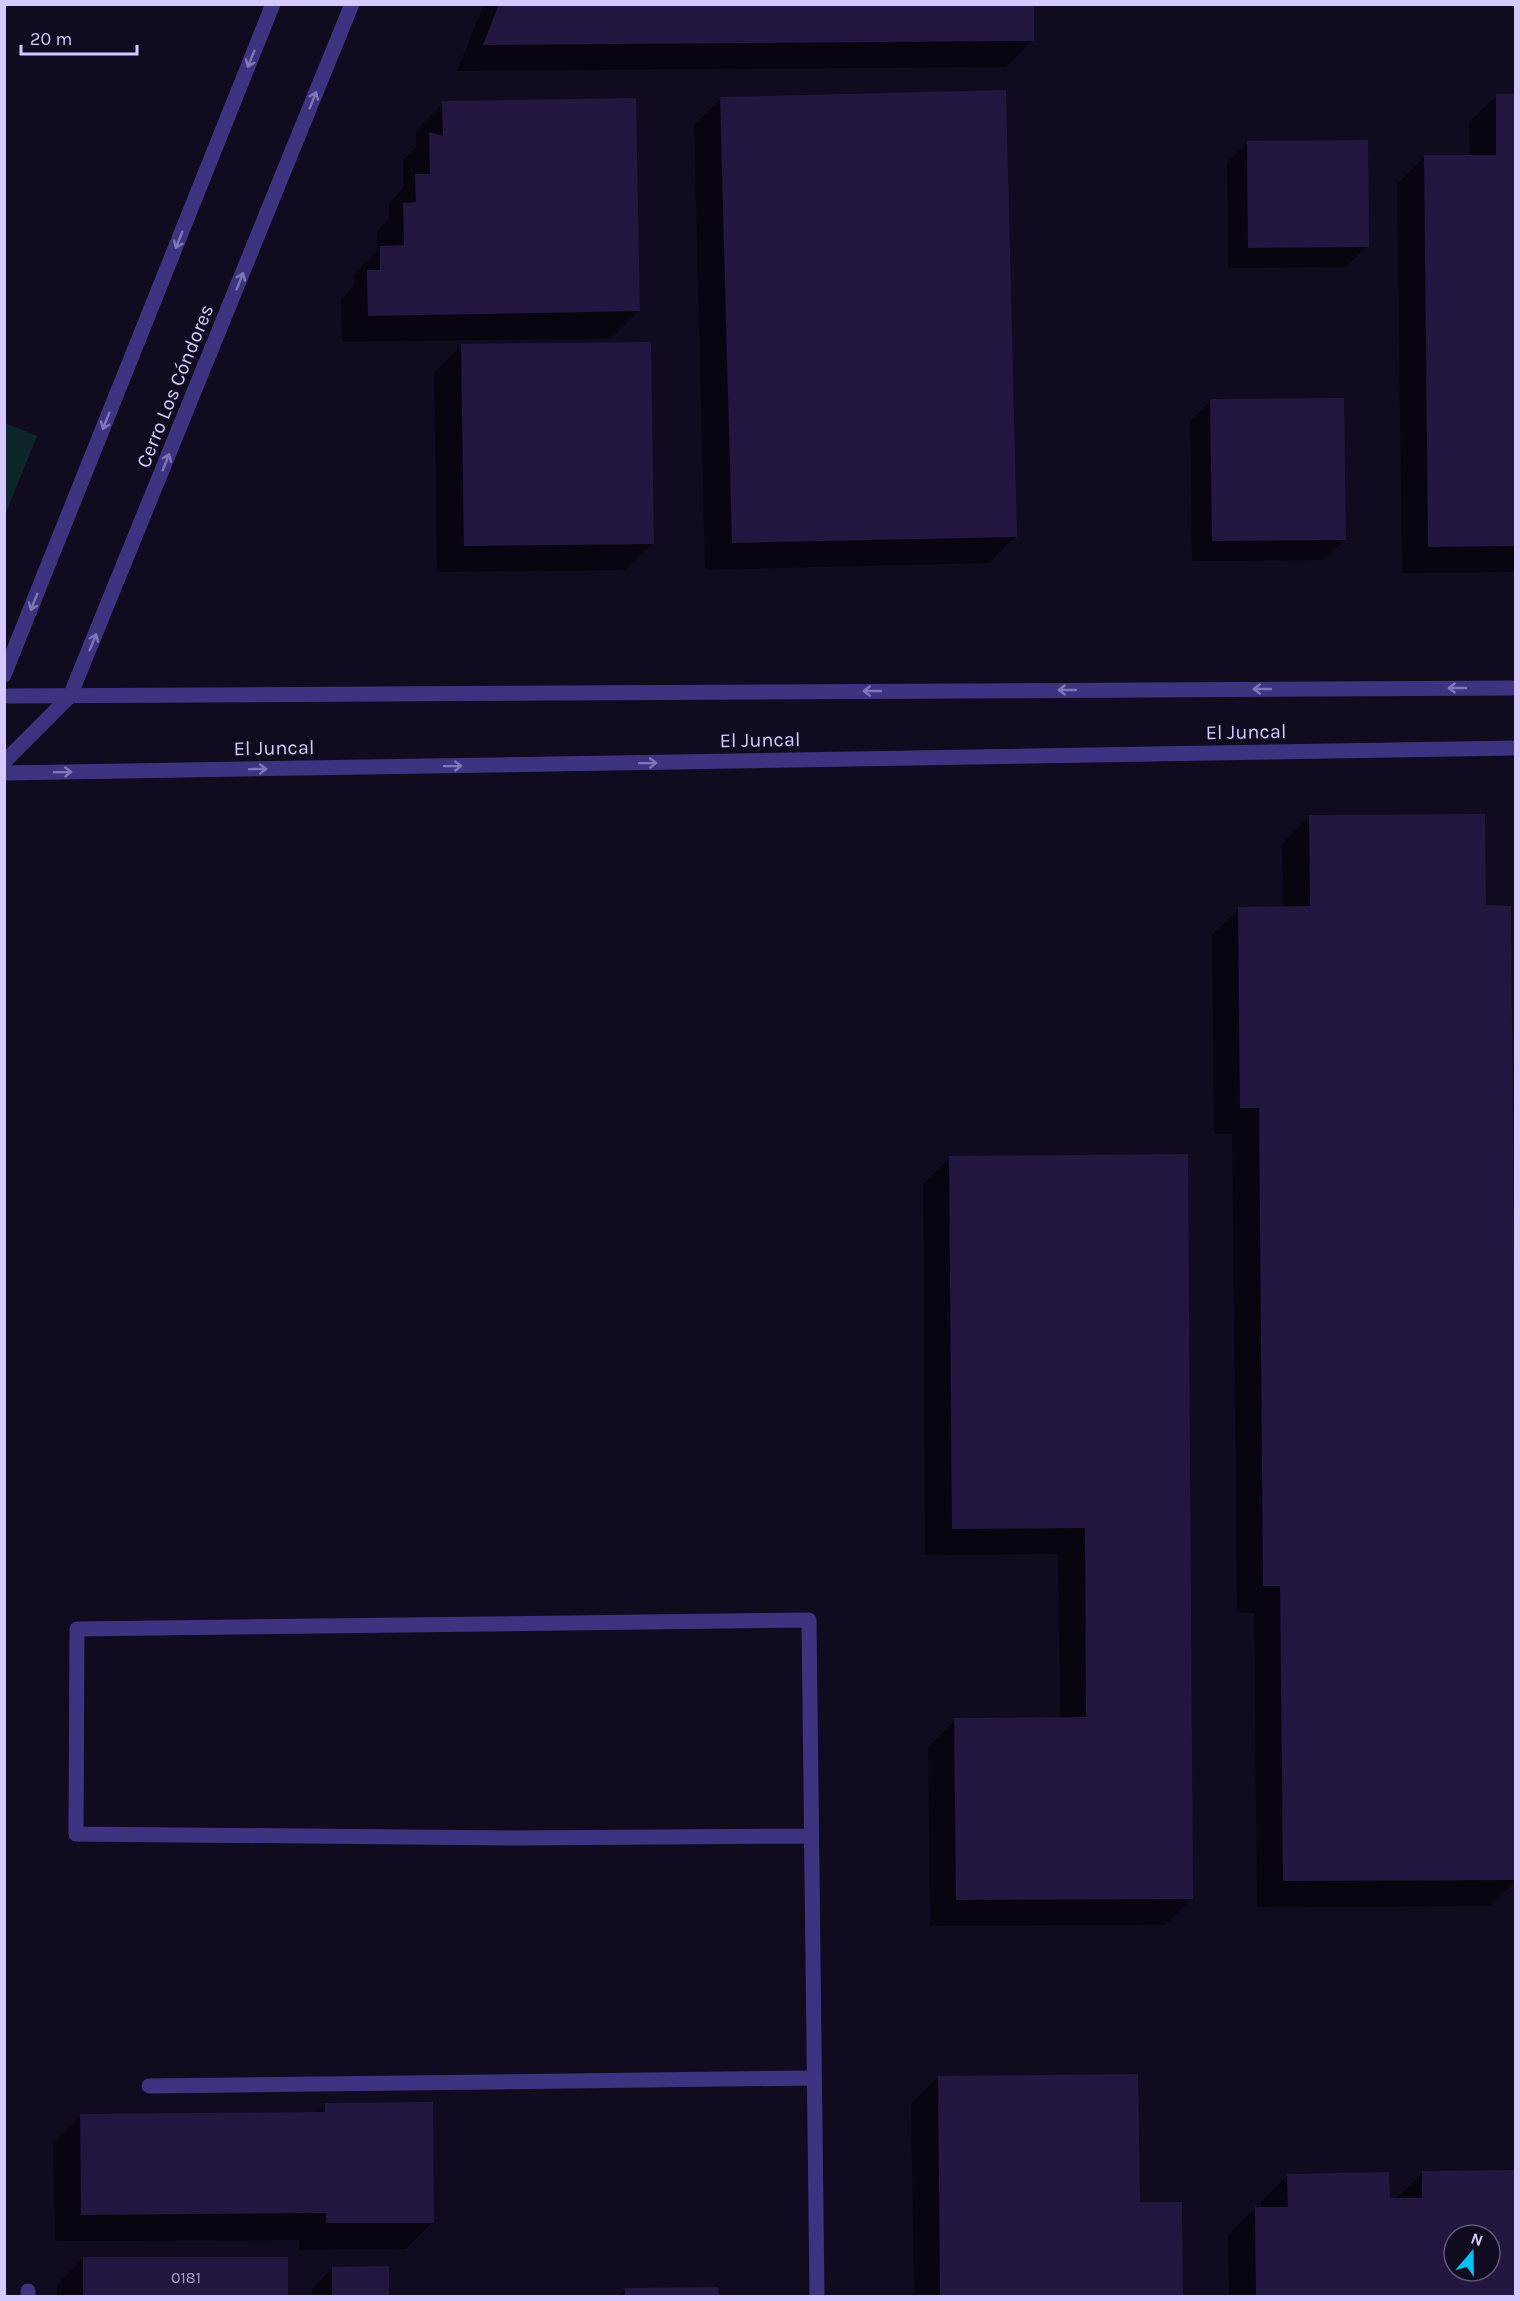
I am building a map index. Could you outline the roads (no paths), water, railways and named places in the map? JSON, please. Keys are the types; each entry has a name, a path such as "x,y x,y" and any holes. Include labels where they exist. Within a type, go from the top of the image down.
{"street":[{"path":"4,675 273,4"},
{"name":"Cerro Los Cóndores","path":"4,762 70,696 352,4"},
{"path":"4,696 1515,688"},
{"name":"El Juncal","path":"4,773 1515,748"},
{"path":"811,1836 506,1838 76,1834 77,1629 809,1620 817,2296"},
{"path":"149,2086 814,2078"}]}
